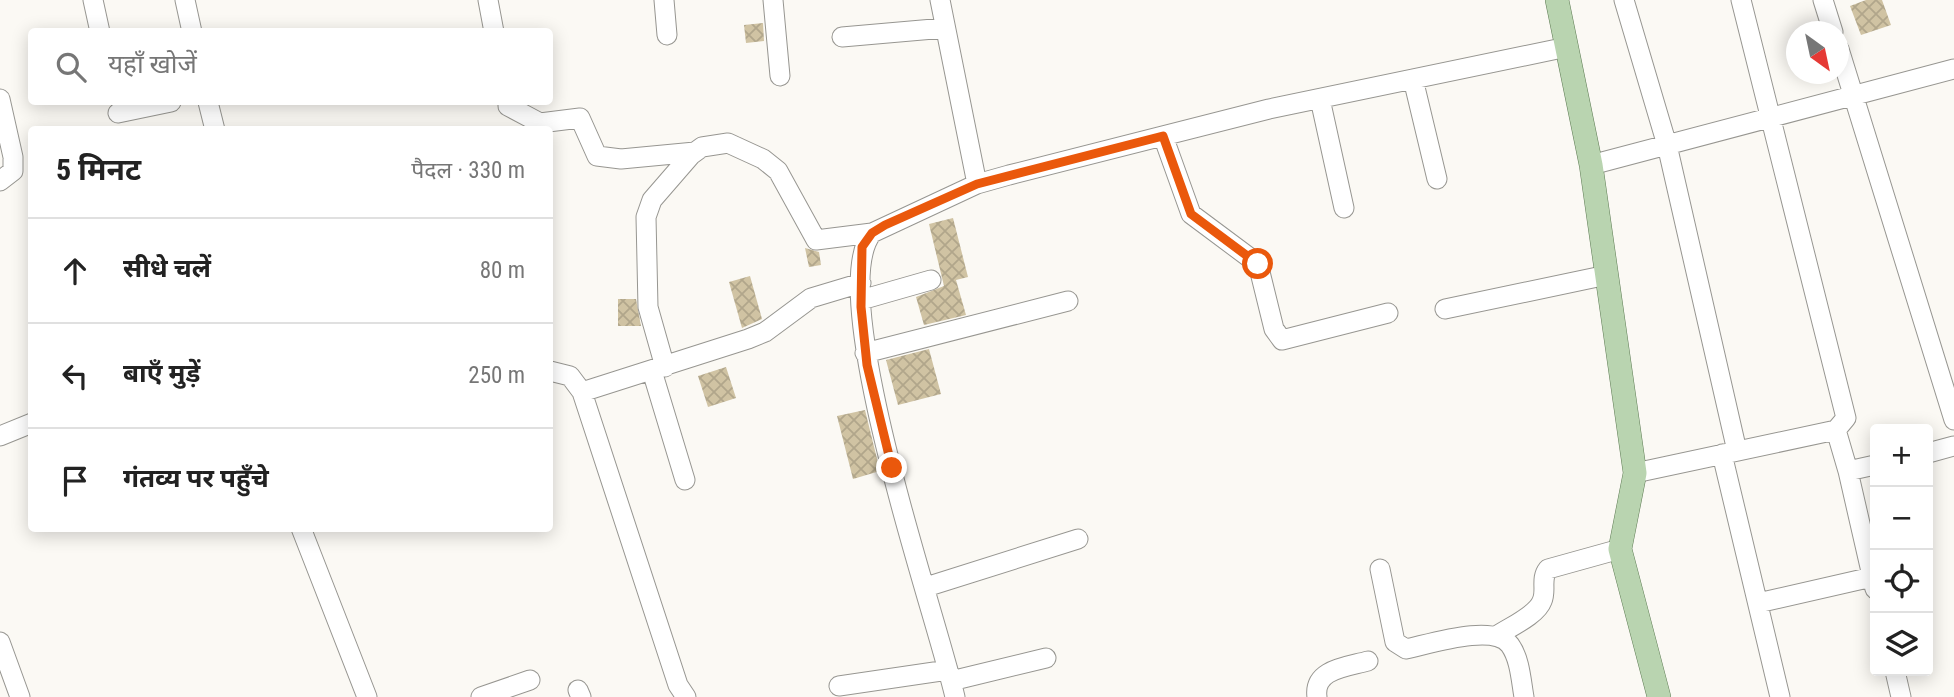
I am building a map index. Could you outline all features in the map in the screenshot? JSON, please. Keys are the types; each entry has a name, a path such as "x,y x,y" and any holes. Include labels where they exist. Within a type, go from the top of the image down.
{"main road":[{"path":"1557,0 1591,165 1635,473 1620,549 1660,697"}],"street":[{"path":"93,0 99,28"},
{"path":"185,0 191,28"},
{"path":"488,0 493,28"},
{"path":"664,0 667,35"},
{"path":"773,0 780,76"},
{"path":"940,0 977,184"},
{"path":"1624,0 1667,145 1758,603 1780,697"},
{"path":"1635,473 1836,430 1846,418 1773,117 1741,0"},
{"path":"1823,0 1830,21"},
{"path":"842,37 946,28"},
{"path":"508,105 540,123 580,118 597,156 621,159 695,152 715,144 728,143 763,159 778,171 816,240 872,233 977,184 1163,136 1320,99 1567,47"},
{"path":"1591,165 1954,69"},
{"path":"1413,79 1437,179"},
{"path":"1849,83 1954,419"},
{"path":"0,99 13,157 13,171 0,181"},
{"path":"1320,99 1344,208"},
{"path":"118,115 159,105"},
{"path":"209,105 214,126"},
{"path":"1163,136 1191,214 1252,258 1262,272 1274,329 1282,340 1388,313"},
{"path":"685,480 658,369 649,314 646,216 652,200 695,152"},
{"path":"872,233 862,247 861,292 865,353 892,468 951,682"},
{"path":"1444,309 1606,275"},
{"path":"582,392 762,334 811,298 931,280"},
{"path":"865,353 1068,301"},
{"path":"553,372 570,376 582,392 678,685 686,697"},
{"path":"1,433 28,424"},
{"path":"1836,430 1870,566"},
{"path":"1933,452 1954,446"},
{"path":"1848,471 1870,466"},
{"path":"303,532 367,697"},
{"path":"926,587 1078,539"},
{"path":"1498,635 1538,608 1542,601 1543,575 1548,569 1620,549"},
{"path":"1380,569 1395,642 1399,648 1406,649 1479,634 1498,635 1509,644 1517,661 1524,697"},
{"path":"1758,603 1870,584"},
{"path":"0,642 20,697"},
{"path":"838,686 951,682 1046,658"},
{"path":"1317,697 1315,685 1320,677 1368,661"},
{"path":"1896,676 1901,697"},
{"path":"481,697 530,680"}],"building":[{"path":"1866,0 1882,0 1891,25 1861,35 1850,6"},
{"path":"763,23 764,41 746,43 744,25"},
{"path":"953,218 968,277 956,280 966,315 924,325 916,297 944,286 929,224"},
{"path":"805,248 819,252 821,265 809,267"},
{"path":"750,276 762,319 742,328 729,282"},
{"path":"618,299 636,299 641,326 618,326"},
{"path":"929,349 941,394 898,405 886,360"},
{"path":"726,367 736,398 708,407 698,376"},
{"path":"865,410 880,471 853,479 837,416"}],"route":[{"path":"892,468 867,365 861,307 862,247 872,233 885,225 977,184 1163,136 1183,198 1191,214 1199,223 1258,264"}]}
